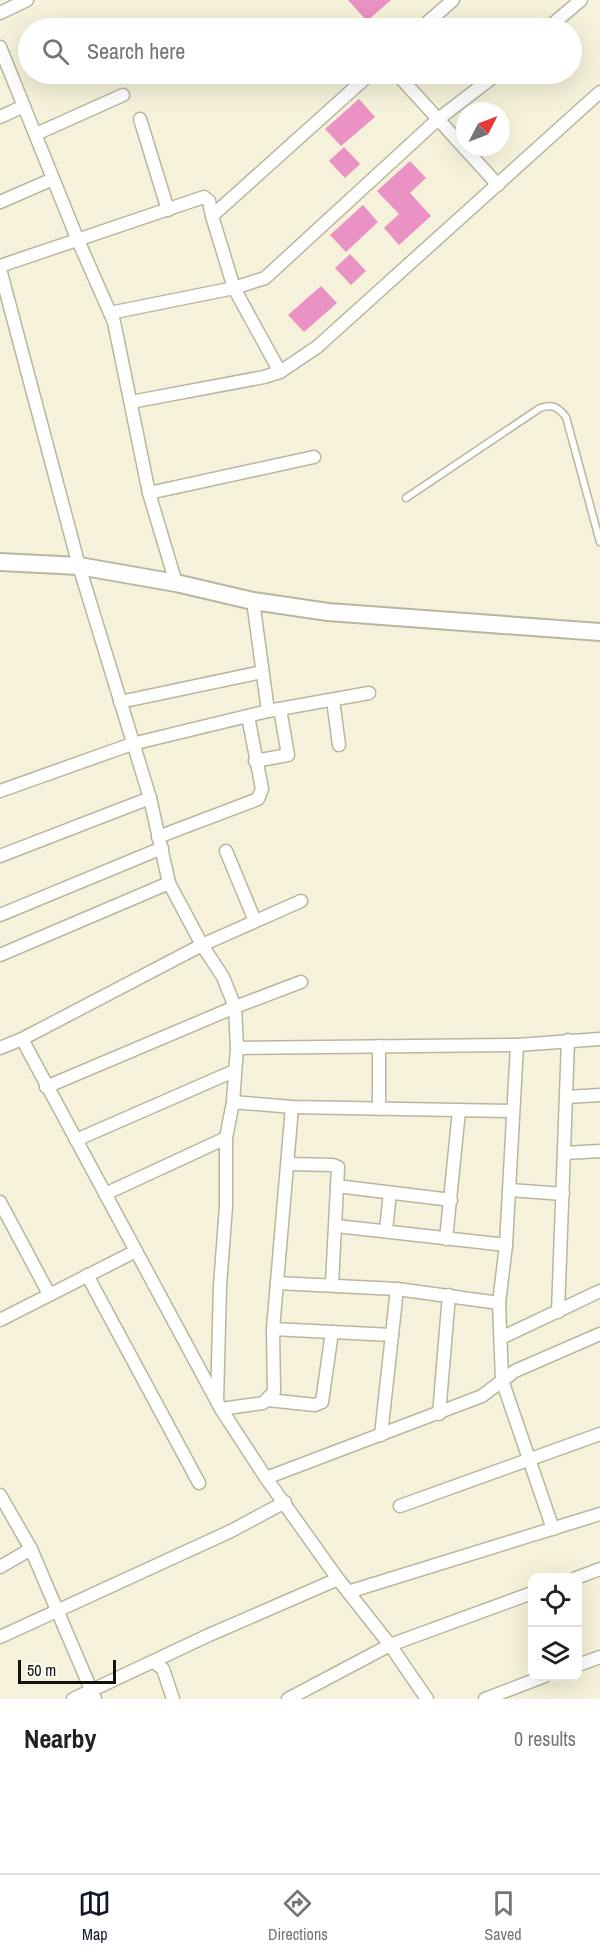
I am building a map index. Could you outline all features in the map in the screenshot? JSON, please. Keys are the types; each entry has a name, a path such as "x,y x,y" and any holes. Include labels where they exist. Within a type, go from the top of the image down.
{"street":[{"path":"0,13 27,0"},
{"path":"432,18 453,0"},
{"path":"560,18 581,0"},
{"path":"0,47 77,238 110,313 149,493 176,583"},
{"path":"212,216 359,84"},
{"path":"406,84 498,185"},
{"path":"110,313 234,288 265,278 437,120 484,84"},
{"path":"131,402 280,372 317,347 600,92"},
{"path":"36,134 123,95"},
{"path":"0,117 24,106"},
{"path":"140,119 168,210"},
{"path":"0,202 53,179"},
{"path":"219,1405 220,1286 226,1206 226,1138 233,1102 237,1048 235,1007 223,977 202,945 169,883 150,798 132,744 5,312 0,268 77,238 204,197 209,201 234,288 280,372"},
{"path":"149,493 314,456"},
{"path":"0,562 79,566 176,583 253,601 328,612 600,632"},
{"path":"253,601 262,672 288,755 255,761"},
{"path":"120,702 262,672"},
{"path":"0,791 132,744 274,710 369,693"},
{"path":"333,700 339,745"},
{"path":"0,915 258,799 262,789 248,716"},
{"path":"0,856 150,798"},
{"path":"226,851 255,921"},
{"path":"0,955 169,883"},
{"path":"0,1048 22,1039 202,945 301,901"},
{"path":"46,1087 235,1007 301,982"},
{"path":"22,1039 219,1405 266,1478 348,1593 390,1645 427,1699"},
{"path":"237,1048 517,1045 600,1039"},
{"path":"558,1312 568,1040"},
{"path":"517,1045 512,1111 510,1191 499,1303 502,1380 553,1529"},
{"path":"379,1046 379,1109"},
{"path":"76,1140 234,1071"},
{"path":"567,1097 600,1095"},
{"path":"233,1102 292,1107 512,1111"},
{"path":"268,1400 274,1392 273,1329 292,1107"},
{"path":"446,1239 459,1111"},
{"path":"105,1194 226,1138"},
{"path":"565,1153 600,1151"},
{"path":"288,1164 336,1165 339,1170 332,1284"},
{"path":"337,1185 450,1200"},
{"path":"510,1191 563,1194"},
{"path":"386,1230 390,1192"},
{"path":"0,1202 49,1294"},
{"path":"337,1226 506,1245"},
{"path":"0,1320 136,1251"},
{"path":"87,1275 199,1483"},
{"path":"277,1283 397,1288 499,1303"},
{"path":"381,1435 397,1288"},
{"path":"501,1338 600,1291"},
{"path":"439,1414 448,1296"},
{"path":"273,1329 392,1335"},
{"path":"219,1405 268,1400 315,1405 322,1402 332,1332"},
{"path":"266,1478 482,1396 515,1371 600,1334"},
{"path":"399,1506 600,1434"},
{"path":"0,1495 31,1549 92,1694"},
{"path":"0,1637 231,1531 285,1502"},
{"path":"348,1593 600,1514"},
{"path":"0,1567 31,1549"},
{"path":"582,1576 600,1569"},
{"path":"73,1699 92,1694 154,1662 338,1579"},
{"path":"288,1699 390,1645 528,1594"},
{"path":"582,1664 600,1657"},
{"path":"154,1662 163,1669 173,1699"},
{"path":"485,1699 534,1681"}],"lane":[{"path":"406,498 540,408 549,405 558,407 567,417 600,542"}],"building":[{"path":"348,0 391,0 370,18 364,18"},
{"path":"359,99 375,117 341,146 325,129"},
{"path":"344,147 360,164 345,178 329,161"},
{"path":"410,161 426,178 410,193 431,216 399,245 384,228 399,214 377,191"},
{"path":"363,205 378,222 346,252 330,235"},
{"path":"350,254 366,271 351,285 335,268"},
{"path":"321,286 337,303 304,332 288,315"}]}
